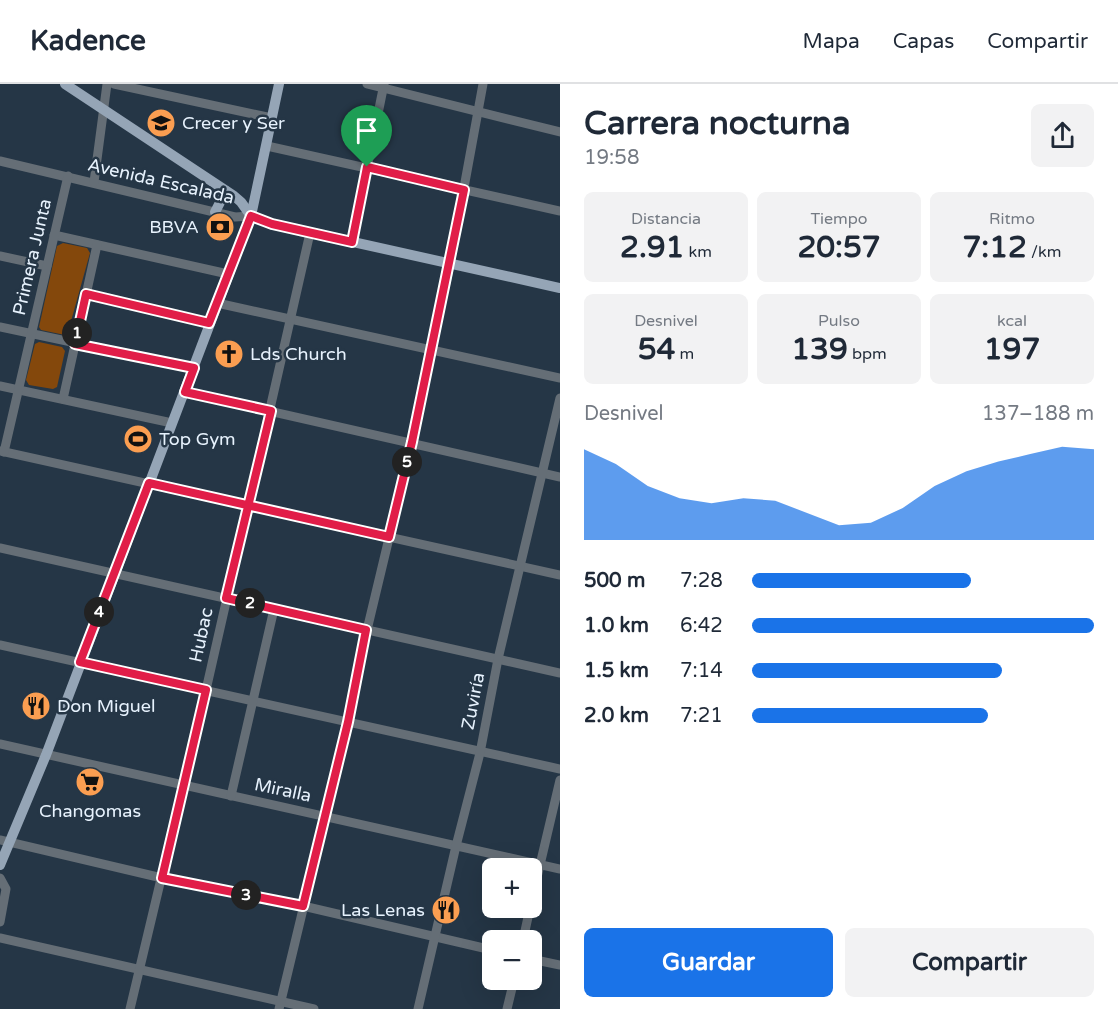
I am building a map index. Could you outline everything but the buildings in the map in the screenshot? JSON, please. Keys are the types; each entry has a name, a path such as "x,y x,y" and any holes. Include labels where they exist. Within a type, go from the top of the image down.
{"main road":[{"path":"65,84 226,190 241,201 251,216"},
{"path":"0,866 5,841 46,755 251,216 279,84"},
{"path":"215,212 226,190"},
{"name":"Avenida Escalada","path":"251,216 272,224 560,288"}],"street":[{"path":"94,182 107,84"},
{"path":"114,84 272,118"},
{"path":"367,84 384,86 560,132"},
{"path":"280,1006 348,722 366,630 412,442 450,264 483,84"},
{"path":"352,242 384,86"},
{"path":"267,146 560,211"},
{"name":"Avenida Escalada","path":"0,161 235,217 251,216"},
{"name":"Primera Junta","path":"2,451 68,176"},
{"name":"Hubac","path":"130,1009 249,506 310,232"},
{"path":"54,235 228,274"},
{"path":"63,399 97,245"},
{"path":"0,255 47,266"},
{"path":"86,294 209,323"},
{"path":"217,303 560,378"},
{"path":"0,327 194,368"},
{"path":"0,386 172,423"},
{"path":"185,392 560,477"},
{"name":"Zuviría","path":"418,1009 480,753 498,659 560,398"},
{"path":"2,451 560,574"},
{"path":"0,549 560,673"},
{"path":"231,796 274,609"},
{"path":"0,645 560,769"},
{"name":"Miralla","path":"0,744 508,858"},
{"path":"541,858 560,780"},
{"path":"5,841 162,878 303,906 482,948"},
{"name":"Miralla","path":"542,866 560,869"},
{"path":"0,878 6,889 0,922"},
{"path":"0,938 139,969 280,1006 314,1009"},
{"path":"542,961 560,965"},
{"path":"507,1009 512,990"}],"shaded area":[{"path":"63,243 87,248 90,253 68,332 65,335 41,330 39,327 57,246"},
{"path":"39,342 62,347 65,351 57,387 53,389 29,385 26,380 35,344"}],"place":[{"name":"Crecer y Ser","path":"161,123"},
{"name":"BBVA","path":"220,227"},
{"name":"Lds Church","path":"229,354"},
{"name":"Top Gym","path":"138,439"},
{"name":"Don Miguel","path":"36,706"},
{"name":"Changomas","path":"90,782"},
{"name":"Las Lenas","path":"446,910"}],"route":[{"path":"367,167 352,242 272,224 251,216 209,323 86,294 75,344 194,368 185,392 271,411 249,506 226,598 366,630 348,722 303,906 162,878 206,690 80,662 149,483 249,506 389,537 412,442 464,190 367,167"}]}
